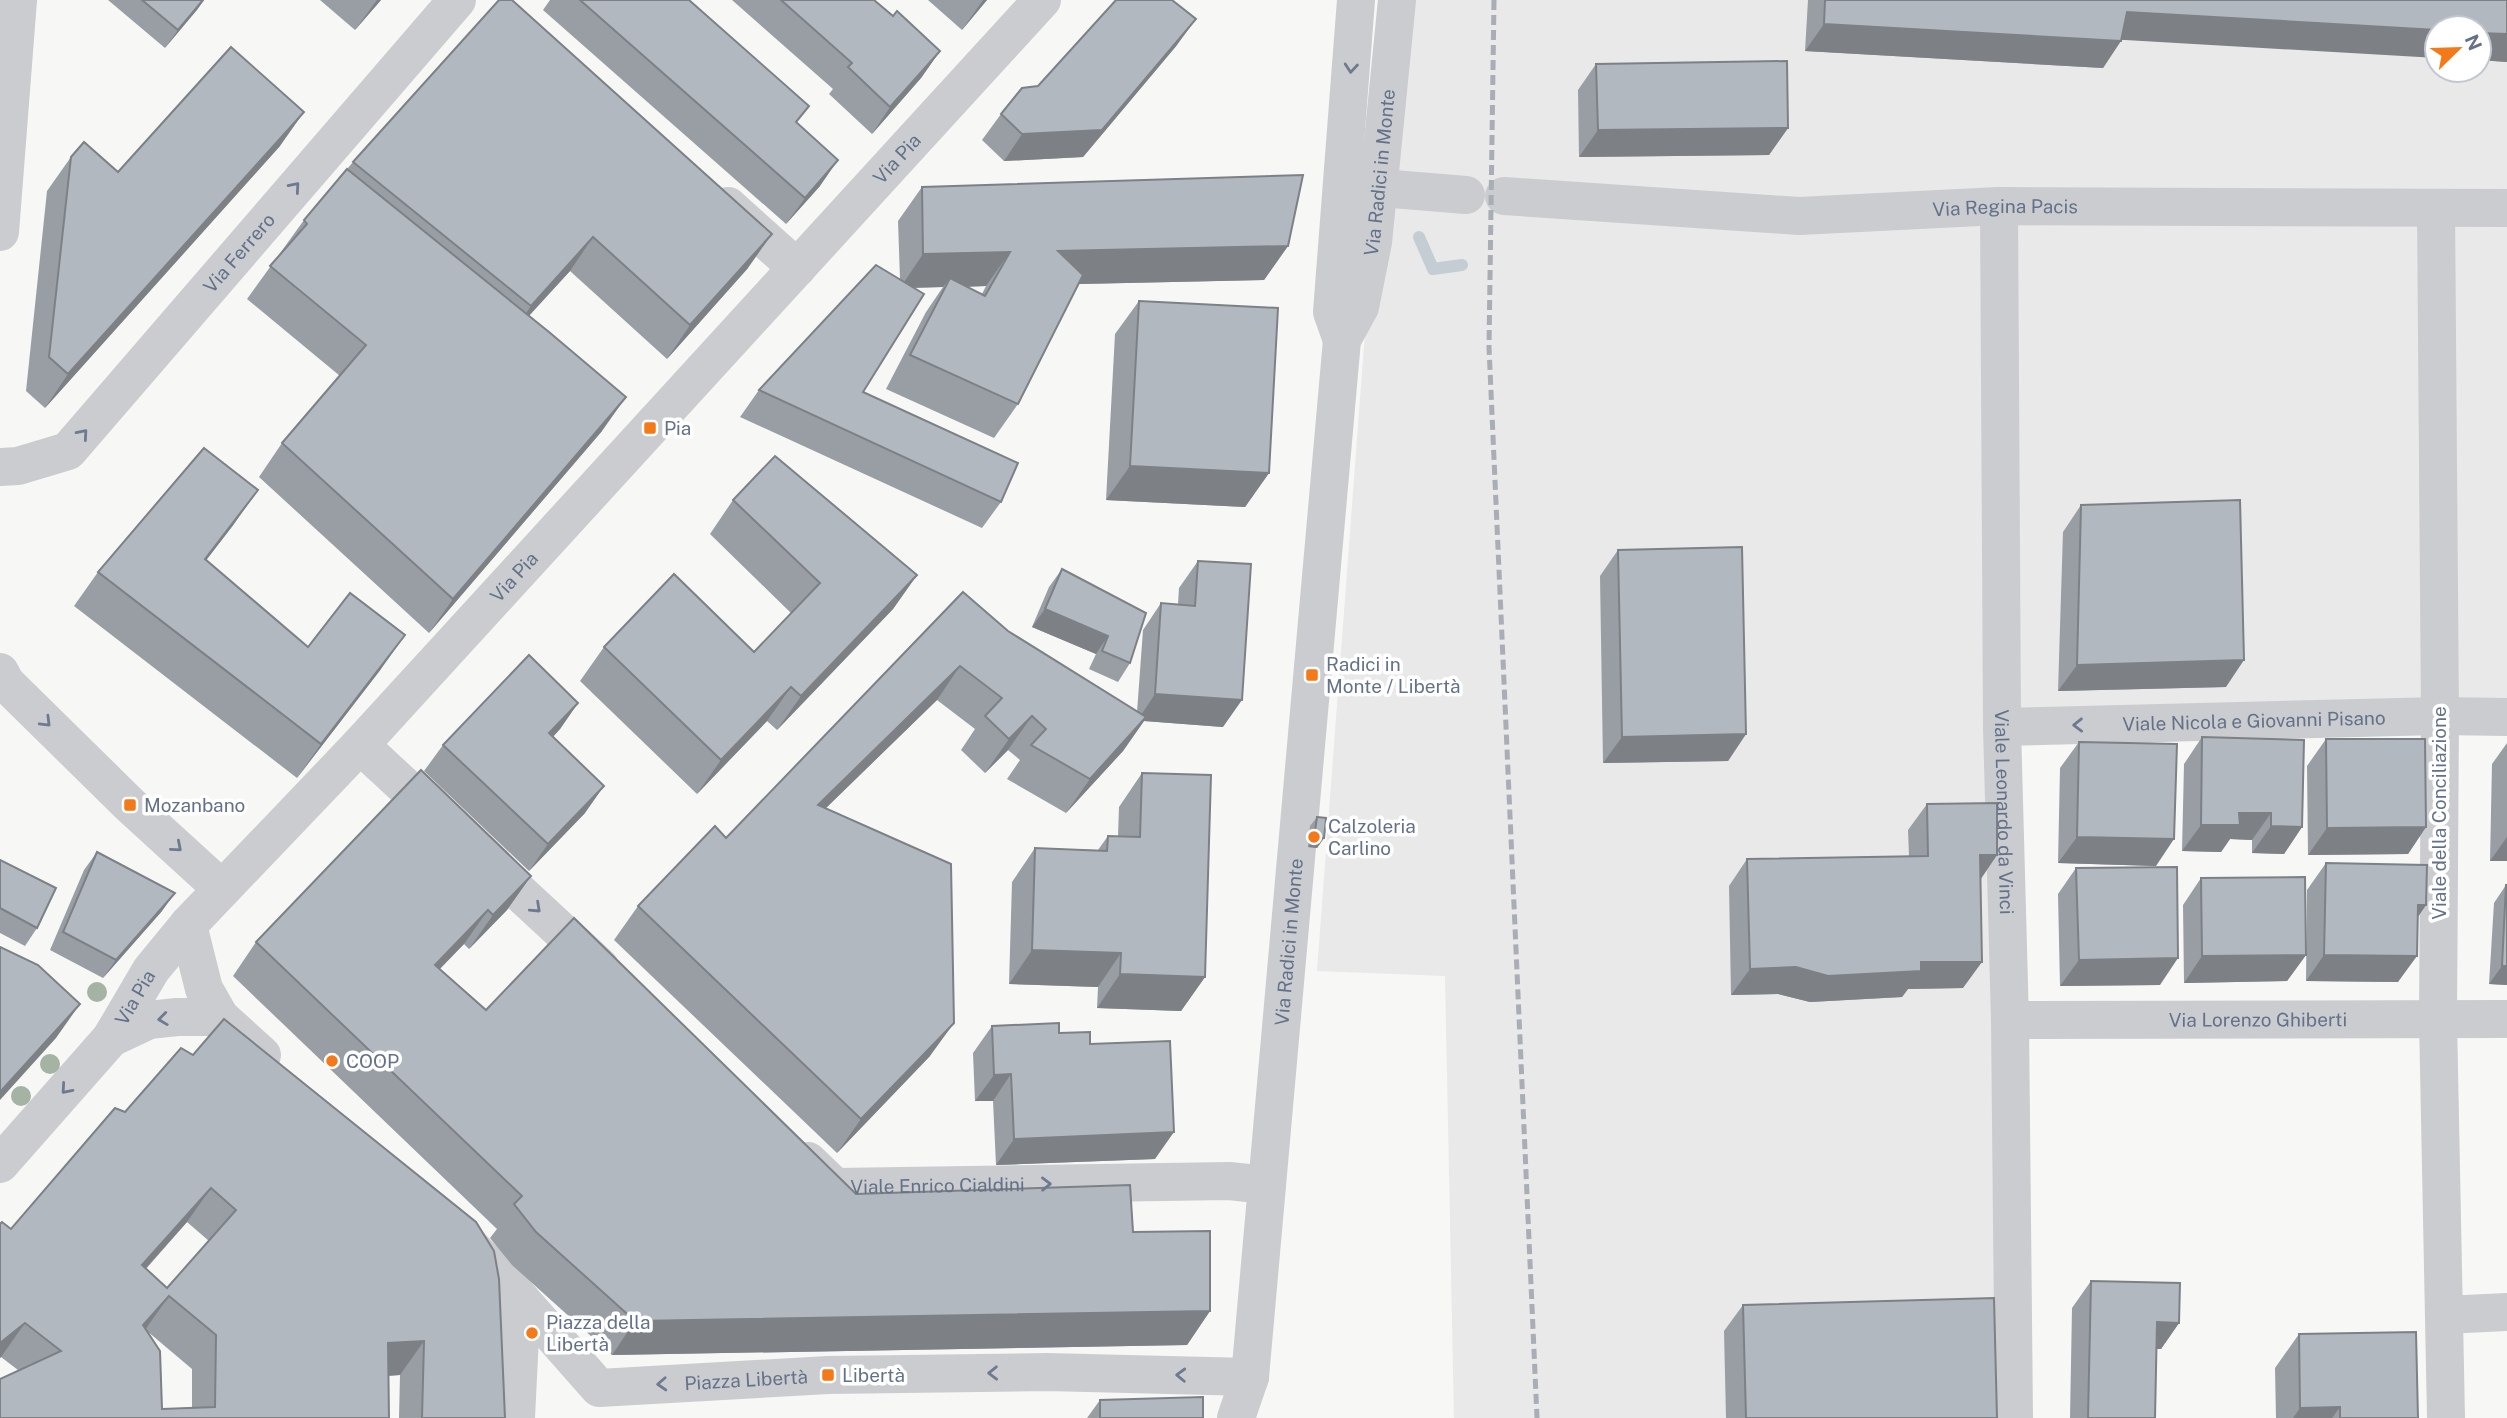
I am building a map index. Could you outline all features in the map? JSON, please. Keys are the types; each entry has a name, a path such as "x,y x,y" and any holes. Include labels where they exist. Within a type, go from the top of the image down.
{"street":[{"path":"0,232 8,51 18,0"},
{"name":"Via Ferrero","path":"0,467 18,466 68,451 457,0"},
{"name":"Via Pia","path":"0,1164 111,1038 151,970 188,925 360,745 1042,0"},
{"name":"Via Radici in Monte","path":"1342,340 1332,312 1356,0"},
{"name":"Via Radici in Monte","path":"1236,1418 1250,1377 1342,340 1360,307 1373,242 1397,0"},
{"path":"703,184 797,268"},
{"path":"1342,184 1465,195"},
{"name":"Via Regina Pacis","path":"1504,196 1799,216 1999,206 2507,208"},
{"name":"Viale Leonardo da Vinci","path":"1999,206 2002,727 2010,1020 2014,1418"},
{"name":"Viale della Conciliazione","path":"2436,209 2440,716 2438,1019 2446,1418"},
{"path":"0,672 6,683 121,796 222,889"},
{"name":"Viale Nicola e Giovanni Pisano","path":"2002,727 2440,716 2507,717"},
{"path":"360,745 623,989"},
{"path":"188,925 204,989 220,1017 290,1080"},
{"path":"111,1038 149,1020 220,1017"},
{"name":"Via Lorenzo Ghiberti","path":"2010,1020 2507,1019"},
{"name":"Viale Enrico Cialdini","path":"785,1140 835,1187 1229,1181 1267,1185"},
{"path":"440,1217 502,1278 520,1336 516,1418"},
{"name":"Piazza Libertà","path":"502,1278 599,1388 828,1375 1047,1372 1250,1377"},
{"path":"2444,1315 2507,1312"},
{"name":"Via Radici in Monte","path":"1250,1377 1263,1418"}],"shaded area":[{"path":"1390,0 2507,0 2507,728 1995,724 2019,1418 1454,1418 1445,976 1317,971"}],"building":[{"path":"142,0 203,0 178,30"},
{"path":"499,0 512,0 772,234 690,325 593,237 531,306 353,162"},
{"path":"580,0 689,0 809,106 796,122 838,160 805,198"},
{"path":"781,0 874,0 893,16 897,11 940,51 890,107 848,67 852,63"},
{"path":"1116,0 1172,0 1196,19 1102,130 1022,134 1001,114 1022,88 1038,86"},
{"path":"1825,0 2507,0 2507,34 2493,34 2493,14 2423,14 2423,29 2127,12 2121,41 1824,24"},
{"path":"231,47 304,112 68,374 49,357 71,157 84,142 118,172"},
{"path":"1787,61 1788,128 1598,130 1596,64"},
{"path":"347,169 626,397 453,599 282,443 366,345 270,266 307,224 304,220"},
{"path":"1303,175 1288,246 1058,251 1083,275 1018,404 910,355 950,278 985,296 1010,252 923,254 922,187"},
{"path":"876,265 924,294 863,392 1018,463 1001,502 759,390"},
{"path":"1139,301 1278,308 1269,473 1130,466"},
{"path":"204,448 258,490 205,559 308,647 350,593 405,635 321,744 98,572"},
{"path":"775,456 917,575 801,696 791,687 721,760 604,647 674,574 754,652 820,583 733,500"},
{"path":"2240,500 2244,660 2077,665 2081,505"},
{"path":"1742,547 1746,734 1622,737 1618,550"},
{"path":"1198,561 1251,564 1242,700 1155,694 1161,603 1195,606"},
{"path":"1062,569 1146,613 1130,663 1102,651 1108,636 1045,609"},
{"path":"963,592 1008,631 1146,717 1090,779 1031,745 1046,729 1032,716 1009,739 985,716 1002,698 960,666 818,805 951,864 954,1023 861,1119 638,906 715,826 726,838"},
{"path":"529,655 578,703 549,733 604,786 548,844 443,745"},
{"path":"2202,737 2304,740 2302,827 2271,826 2271,813 2239,813 2240,825 2201,825"},
{"path":"2326,739 2425,739 2426,827 2327,828"},
{"path":"2079,742 2177,744 2174,839 2077,837"},
{"path":"421,770 531,876 493,915 488,910 435,965 486,1010 574,918 856,1194 1130,1185 1133,1232 1210,1231 1210,1311 635,1321 536,1232 514,1204 522,1196 256,942"},
{"path":"1142,773 1211,775 1205,977 1120,974 1121,953 1032,950 1035,848 1107,851 1108,836 1140,837"},
{"path":"1997,803 1997,855 1980,855 1982,962 1921,962 1921,971 1828,976 1796,967 1750,969 1747,859 1928,856 1927,804"},
{"path":"1317,817 1326,818 1324,838 1314,838"},
{"path":"97,852 175,893 116,960 63,932"},
{"path":"0,860 56,888 37,928 0,908"},
{"path":"2326,863 2427,865 2426,905 2418,905 2417,956 2324,955"},
{"path":"2177,867 2178,958 2079,960 2076,868"},
{"path":"2305,877 2306,955 2202,956 2201,878"},
{"path":"2506,885 2507,966 2502,966"},
{"path":"0,947 38,965 80,1004 0,1092"},
{"path":"224,1019 476,1222 494,1251 499,1279 505,1418 422,1418 424,1341 388,1343 389,1418 0,1418 0,1379 61,1351 25,1323 0,1343 0,1224 2,1222 11,1229 115,1108 125,1112 181,1048 193,1055","holes":["211,1188 236,1210 167,1288 142,1265","169,1296 216,1335 215,1407 162,1409 160,1351 143,1325"]},
{"path":"1059,1023 1059,1033 1090,1032 1090,1044 1170,1041 1174,1132 1014,1139 1011,1074 994,1075 992,1026"},
{"path":"2091,1281 2180,1283 2179,1323 2157,1322 2155,1418 2088,1418"},
{"path":"1994,1298 1997,1418 1746,1418 1743,1305"},
{"path":"2416,1332 2418,1418 2340,1418 2340,1407 2300,1408 2299,1334"},
{"path":"1203,1397 1203,1418 1100,1418 1100,1400"}],"waterway":[{"path":"1419,237 1433,269 1462,265"}],"railway":[{"path":"1494,0 1489,347 1537,1418"}],"place":[{"name":"Pia","path":"650,428"},
{"name":"Radici in Monte / Libertà","path":"1312,675"},
{"name":"Mozanbano","path":"130,805"},
{"name":"Calzoleria Carlino","path":"1314,837"},
{"name":"COOP","path":"332,1061"},
{"name":"Piazza della Libertà","path":"532,1333"},
{"name":"Libertà","path":"828,1375"}]}
